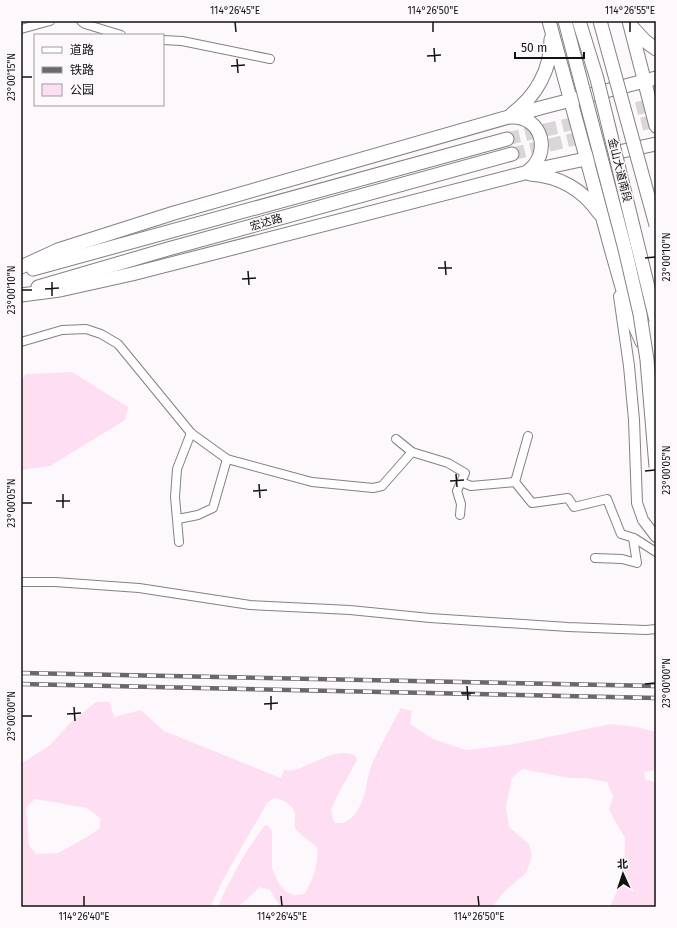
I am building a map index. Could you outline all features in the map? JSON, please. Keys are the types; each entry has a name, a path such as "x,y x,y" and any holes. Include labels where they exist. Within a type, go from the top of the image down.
{"main road":[{"path":"549,21 630,315 652,367 656,385"},
{"path":"507,118 523,106 530,98 546,70 551,51 551,31 549,21"},
{"path":"564,21 625,249 640,314 646,360 656,468"},
{"name":"金山大道南段","path":"579,21 597,79 656,320"},
{"name":"金山大道南段","path":"600,21 656,225"},
{"path":"630,23 645,41 656,49"},
{"path":"630,23 651,79 656,126"},
{"path":"21,267 58,250 174,213 571,100 651,79"},
{"path":"507,118 520,118 531,123 541,138 541,151 537,163 528,171 520,174"},
{"name":"宏达路","path":"21,272 507,139"},
{"path":"21,295 60,290 132,274 520,174 656,144"},
{"name":"宏达路","path":"21,292 168,249 512,154"},
{"path":"520,174 547,176 573,187 588,199 604,223"}],"street":[{"path":"21,29 50,21"},
{"path":"81,21 85,24 118,34"},
{"path":"164,40 182,41 270,59"},
{"path":"612,252 629,366 634,420 637,503 643,520 656,537"},
{"path":"21,342 62,330 86,329 101,334 118,344 191,433 227,459 312,482 373,488 382,486 412,452"},
{"path":"179,542 175,497 176,469 191,433"},
{"path":"515,482 528,436"},
{"path":"396,439 412,452 448,463 465,472 457,491 461,504 460,514"},
{"path":"178,519 198,515 213,508 227,459"},
{"path":"461,482 471,486 515,482"},
{"path":"515,482 532,503 568,498 574,506 607,499 621,534 633,538 656,552"},
{"path":"595,558 622,559 637,563 633,538"},
{"path":"21,582 55,582 139,588 250,605 350,610 430,618 568,627 646,630 656,629"}],"green space":[{"path":"72,372 128,407 125,420 50,466 21,470 21,380 26,374"},
{"path":"96,702 110,702 114,717 141,710 164,731 281,778 284,770 295,770 335,754 350,754 357,757 356,762 331,810 334,822 337,823 346,822 359,809 372,764 401,708 412,711 410,724 433,739 466,750 509,745 611,724 637,727 656,732 656,770 644,772 646,780 656,782 656,907 610,907 624,875 625,838 609,810 613,797 607,782 586,778 569,778 522,769 512,778 506,806 509,827 529,844 532,856 526,873 505,891 492,907 280,907 270,890 260,887 238,907 218,907 239,864 265,825 272,831 272,868 278,882 286,892 294,895 304,894 310,883 315,872 317,847 295,828 295,815 293,808 284,801 274,798 267,803 224,878 210,907 21,907 21,764 50,745 71,722","holes":["35,799 87,808 100,818 100,828 87,837 58,853 36,854 29,845 26,807"]}],"tunnel":[{"path":"507,139 656,104"},
{"path":"512,154 656,121"}],"railway":[{"path":"21,673 656,686"},
{"path":"21,684 656,698"}]}
